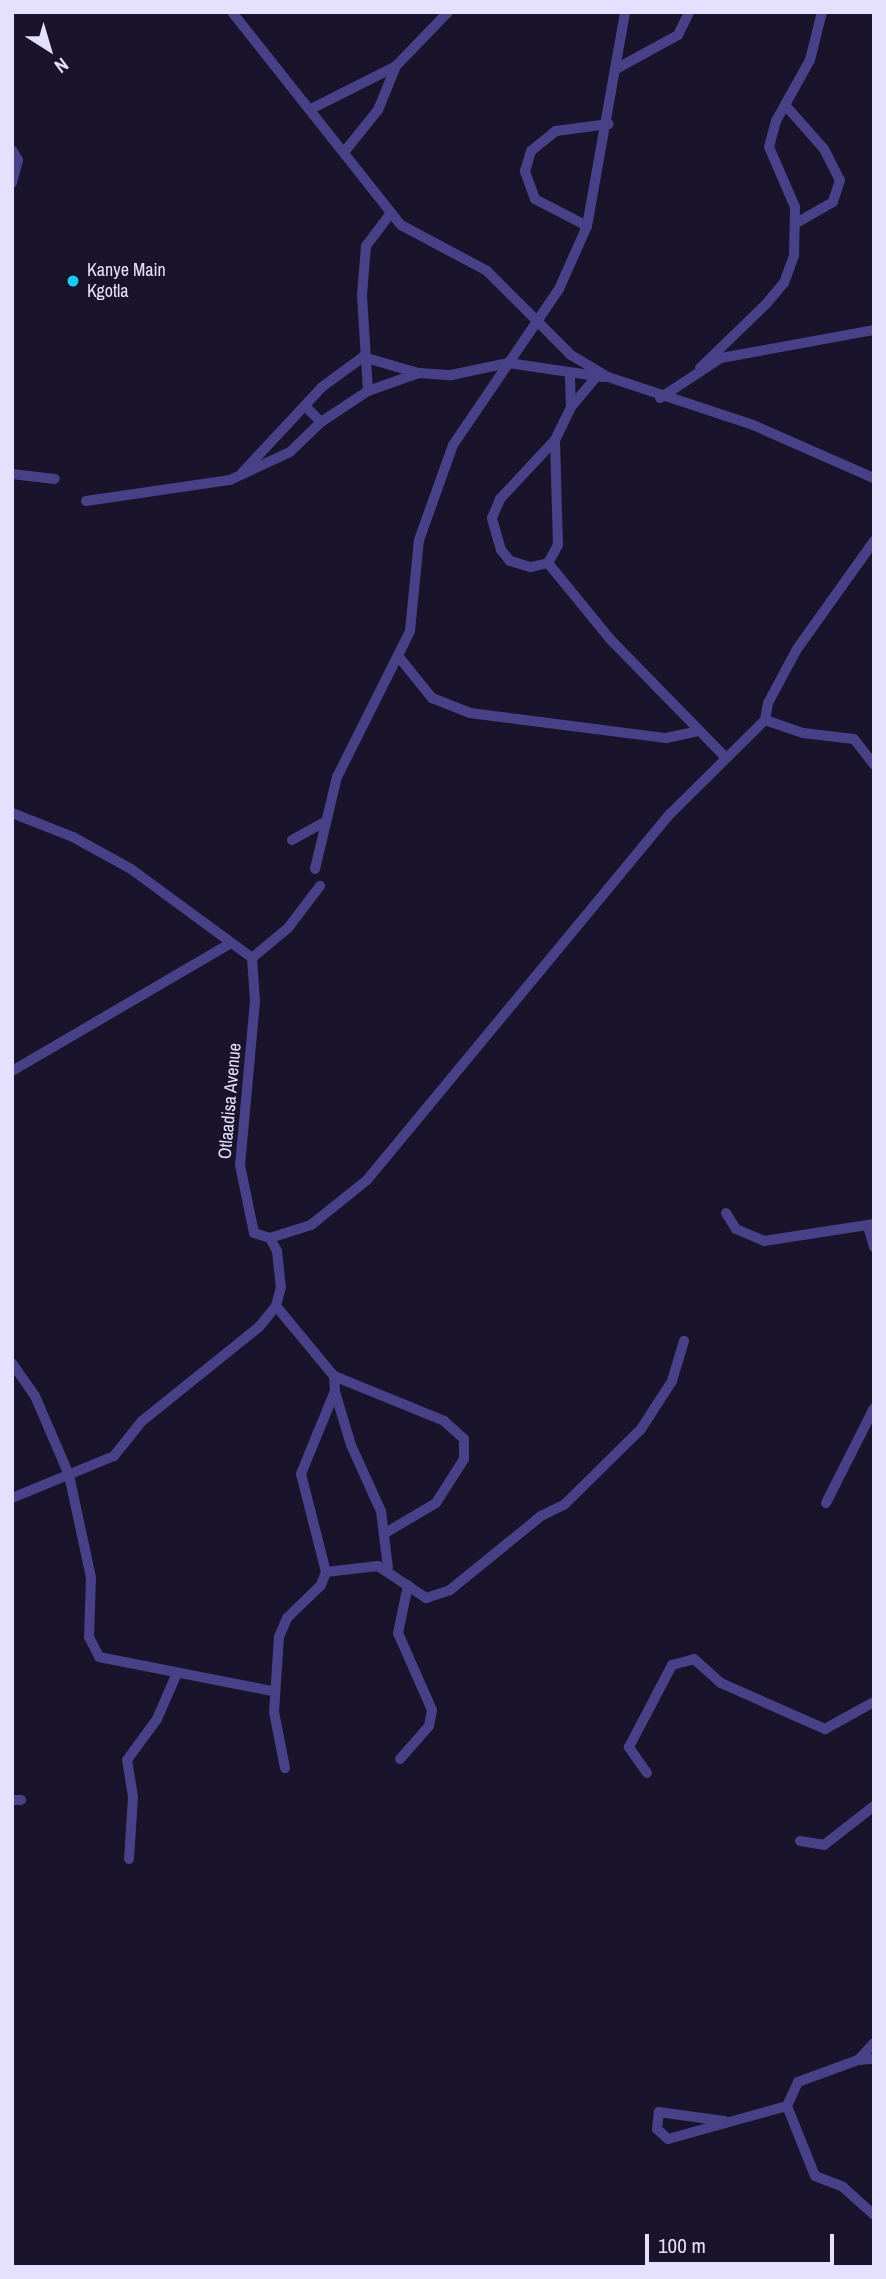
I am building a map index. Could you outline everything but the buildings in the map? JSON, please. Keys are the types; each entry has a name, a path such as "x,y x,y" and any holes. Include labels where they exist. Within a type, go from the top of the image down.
{"street":[{"path":"232,12 345,151 391,213 414,234 487,271 571,355 602,377"},
{"path":"311,109 397,66 448,12"},
{"path":"315,869 324,822 345,759 410,631 419,540 434,490 453,445 538,323 587,226 609,124 625,12"},
{"path":"616,69 678,35 689,12"},
{"path":"660,398 700,368 784,283 797,222 769,147 786,106 810,60 822,12"},
{"path":"345,151 379,110 397,66"},
{"path":"786,106 824,149 840,180 833,202 797,222"},
{"path":"587,226 534,199 525,171 531,151 556,131 609,124"},
{"path":"12,150 18,160 12,183"},
{"path":"368,391 363,357 366,246 391,213"},
{"path":"700,368 751,350 874,330"},
{"path":"363,357 419,373 451,375 508,363 602,377 660,398 752,425 874,478"},
{"path":"239,477 305,406 363,357"},
{"path":"86,501 239,477 290,452 321,422 368,391 419,373"},
{"path":"570,373 571,407"},
{"path":"548,563 530,567 510,561 492,531 492,518 500,499 555,440 571,407 602,377"},
{"path":"305,406 321,422"},
{"path":"548,563 559,534 555,440"},
{"path":"12,474 55,480"},
{"path":"270,1238 311,1225 367,1181 544,971 570,931 726,758 765,720 768,703 797,649 873,544"},
{"path":"548,563 610,639 726,758"},
{"path":"399,657 432,698 470,713 666,738 698,731"},
{"path":"765,720 803,733 854,739 874,765"},
{"path":"12,813 73,836 131,869 252,958 288,928 320,886"},
{"path":"292,840 324,822"},
{"path":"12,1071 231,943"},
{"name":"Otlaadisa Avenue","path":"252,958 255,1001 240,1165 254,1233 270,1238 280,1266 276,1306"},
{"path":"726,1213 736,1229 764,1241 871,1225 874,1247"},
{"path":"12,1498 114,1456 142,1421 259,1326 276,1306 334,1376 444,1421 464,1438 464,1459 442,1496 387,1532"},
{"path":"285,1768 273,1691 283,1628 326,1572 388,1568 426,1598 450,1590 541,1516 564,1505 641,1429 672,1381 684,1341"},
{"path":"12,1363 35,1396 69,1475 92,1578 93,1648 106,1661 273,1691"},
{"path":"334,1376 341,1419 387,1532 388,1568"},
{"path":"326,1572 301,1474 335,1391"},
{"path":"826,1503 874,1408"},
{"path":"400,1759 431,1723 425,1691 398,1633 408,1585"},
{"path":"647,1773 629,1747 672,1665 694,1659 721,1683 825,1729 874,1702"},
{"path":"129,1859 133,1797 127,1760 157,1719 177,1673"},
{"path":"800,1841 824,1845 874,1806"},
{"path":"858,2060 874,2043"},
{"path":"874,2059 858,2060 797,2082 787,2106 815,2176 843,2187 874,2215"},
{"path":"724,2121 659,2112 657,2129 668,2139 705,2132 724,2121 787,2106"}],"place":[{"name":"Kanye Main Kgotla","path":"73,281"}]}
